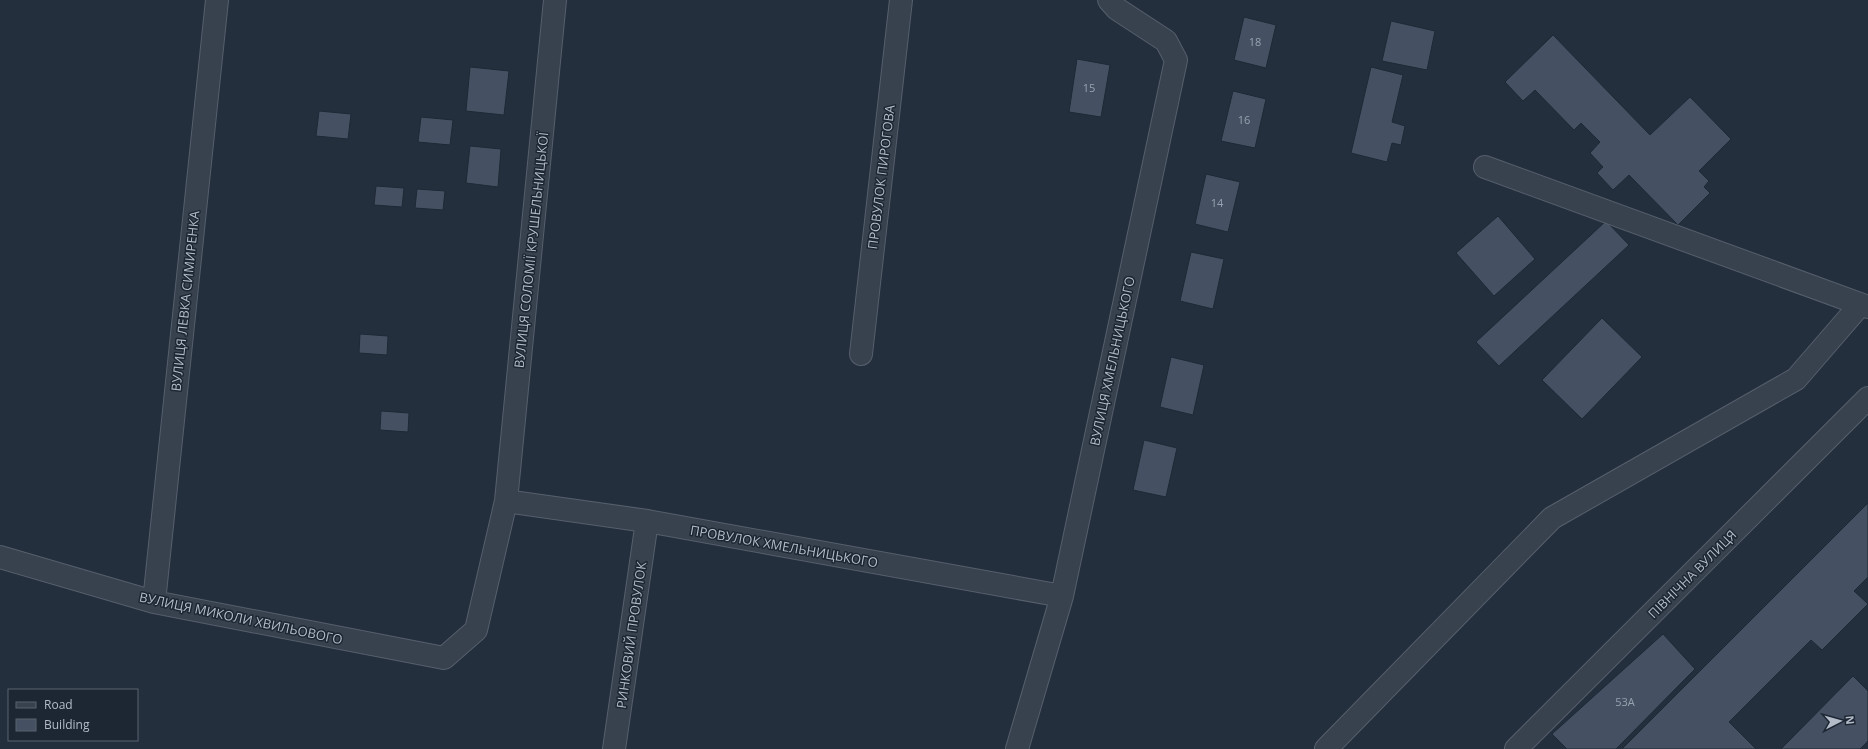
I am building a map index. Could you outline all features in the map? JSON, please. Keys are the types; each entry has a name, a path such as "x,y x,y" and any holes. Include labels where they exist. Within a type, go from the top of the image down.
{"street":[{"name":"ВУЛИЦЯ ЛЕВКА СИМИРЕНКА","path":"154,602 217,0"},
{"name":"ВУЛИЦЯ СОЛОМІЇ КРУШЕЛЬНИЦЬКОЇ","path":"476,630 506,501 555,0"},
{"name":"ПРОВУЛОК ПИРОГОВА","path":"861,354 900,0"},
{"name":"ВУЛИЦЯ ХМЕЛЬНИЦЬКОГО","path":"1017,749 1062,596 1176,60 1166,41 1117,9 1109,0"},
{"path":"1326,749 1552,518 1796,379 1864,306 1485,167"},
{"name":"ПІВНІЧНА ВУЛИЦЯ","path":"1516,749 1868,398"},
{"name":"ПРОВУЛОК ХМЕЛЬНИЦЬКОГО","path":"506,501 647,521 1062,596"},
{"name":"РИНКОВИЙ ПРОВУЛОК","path":"614,749 647,521"},
{"name":"ВУЛИЦЯ МИКОЛИ ХВИЛЬОВОГО","path":"0,557 154,602 444,658 476,630"}],"building":[{"path":"1244,17 1276,25 1266,68 1234,60"},
{"path":"1391,21 1435,31 1427,70 1382,61"},
{"path":"1553,35 1650,135 1690,97 1731,139 1699,171 1709,181 1704,187 1710,193 1678,225 1629,175 1613,190 1597,173 1603,167 1590,153 1600,142 1581,123 1574,130 1535,90 1523,101 1505,82"},
{"path":"1077,59 1110,65 1101,117 1069,112"},
{"path":"470,67 509,71 504,115 466,111"},
{"path":"1371,67 1403,75 1392,122 1405,126 1401,145 1392,143 1387,162 1351,153"},
{"path":"1233,91 1266,99 1255,148 1221,141"},
{"path":"319,111 351,114 348,139 316,136"},
{"path":"421,117 453,120 450,145 418,142"},
{"path":"470,146 501,149 498,187 466,183"},
{"path":"1206,174 1240,182 1228,232 1195,224"},
{"path":"376,186 404,188 402,207 374,205"},
{"path":"417,189 445,191 443,210 415,208"},
{"path":"1498,216 1535,259 1494,296 1456,253"},
{"path":"1606,221 1629,245 1499,366 1476,342"},
{"path":"1191,252 1224,259 1213,309 1180,301"},
{"path":"1602,318 1642,357 1582,419 1542,380"},
{"path":"360,334 388,336 387,355 359,353"},
{"path":"1171,357 1204,365 1193,415 1160,407"},
{"path":"381,411 409,413 408,432 380,430"},
{"path":"1144,440 1177,448 1166,497 1133,490"},
{"path":"1868,503 1868,577 1854,591 1868,604 1822,650 1811,640 1729,722 1756,749 1622,749"},
{"path":"1663,634 1695,669 1616,749 1567,749 1552,734"},
{"path":"1853,676 1868,691 1868,741 1860,749 1781,749"}]}
